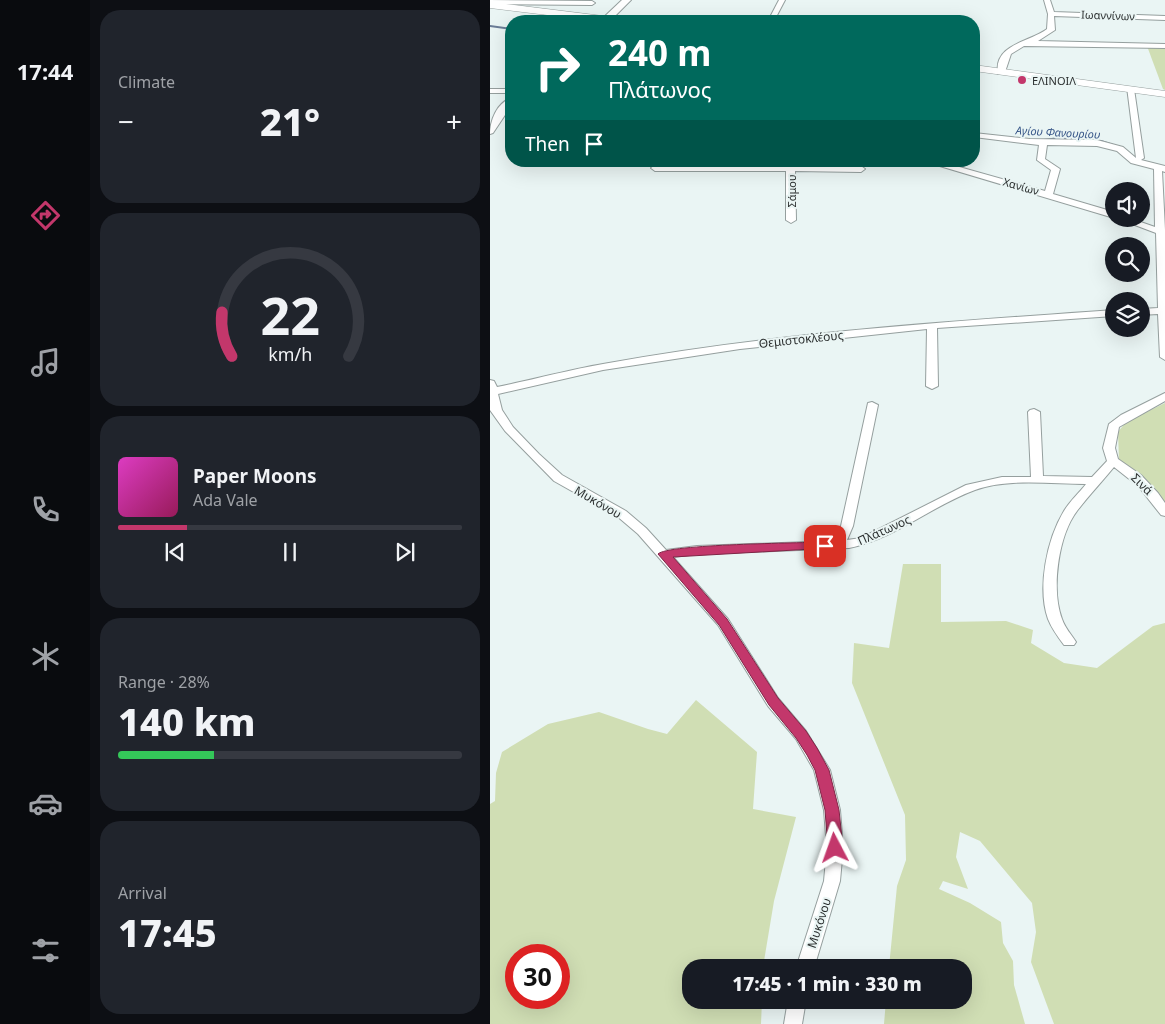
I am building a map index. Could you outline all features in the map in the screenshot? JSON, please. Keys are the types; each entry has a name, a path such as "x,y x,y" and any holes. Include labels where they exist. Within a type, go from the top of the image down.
{"main road":[{"path":"490,4 561,15"},
{"path":"980,69 1165,94"}],"street":[{"path":"611,15 627,0"},
{"path":"774,15 782,0"},
{"path":"1001,72 1005,53 1051,30 1051,14 1048,0"},
{"path":"490,4 592,1 588,15"},
{"name":"Ιωαννίνων","path":"1051,14 1165,18"},
{"path":"1025,44 1165,46"},
{"path":"1130,89 1140,158"},
{"path":"490,91 505,91"},
{"path":"490,131 505,108"},
{"path":"980,137 1109,145 1125,151 1134,160 1162,168"},
{"path":"1043,142 1041,160 1056,169 1049,194"},
{"path":"655,168 689,167"},
{"name":"Σάμου","path":"791,167 791,220"},
{"path":"833,167 861,169"},
{"name":"Χανίων","path":"949,167 1049,194 1105,212"},
{"path":"1162,168 1158,170 1163,232 1165,357"},
{"path":"1148,227 1163,232"},
{"path":"1150,312 1164,311"},
{"name":"Θεμιστοκλέους","path":"491,392 576,372 668,356 786,340 932,326 1105,314"},
{"path":"932,326 932,386"},
{"name":"Μυκόνου","path":"491,392 496,410 509,429 546,468 585,494 622,514 664,554 723,622 774,702 801,735 822,770 832,810 835,848 832,881 807,959"},
{"path":"1069,642 1059,629 1054,617 1052,561 1059,532 1070,511 1113,461 1109,448 1112,426 1120,419 1154,404 1165,396"},
{"path":"839,545 847,526 872,405"},
{"path":"1034,412 1037,480"},
{"name":"Σινά","path":"1113,461 1139,478 1165,512"},
{"name":"Πλάτωνος","path":"664,554 697,550 839,545 865,541 970,488 1002,480 1096,481"},
{"path":"847,526 853,538 865,541"},
{"path":"793,1024 796,1009"}],"green space":[{"path":"1147,46 1165,47 1165,90 1163,89"},
{"path":"1165,403 1165,503 1138,473 1119,461 1118,432 1126,422"},
{"path":"903,564 941,564 941,622 1006,621 1033,630 1031,643 1064,663 1097,668 1153,626 1165,623 1165,1024 1054,1024 1031,962 1036,932 1032,903 980,841 960,832 956,857 968,889 943,881 939,889 970,903 1001,922 1003,943 1013,961 1014,985 1025,1024 884,1024 885,1009 972,1009 972,959 890,959 897,886 906,860 905,815 852,683 854,643 889,648"},
{"path":"696,700 757,752 753,809 796,817 774,901 764,959 682,959 682,1009 762,1009 761,1024 490,1024 490,804 495,801 496,773 502,752 548,724 599,712 667,734"}],"waterway":[{"name":"Αγίου Φανουρίου","path":"490,26 505,28"},
{"name":"Αγίου Φανουρίου","path":"1044,140 1059,138 1095,140"},
{"name":"Αγίου Φανουρίου","path":"1101,141 1119,147"}],"place":[{"name":"ΕΛΙΝΟΙΛ","path":"1022,80"}],"route":[{"path":"825,546 697,550 664,554 681,576 700,594 723,622 774,702 801,735 812,752 822,770 832,810 835,848"}]}
